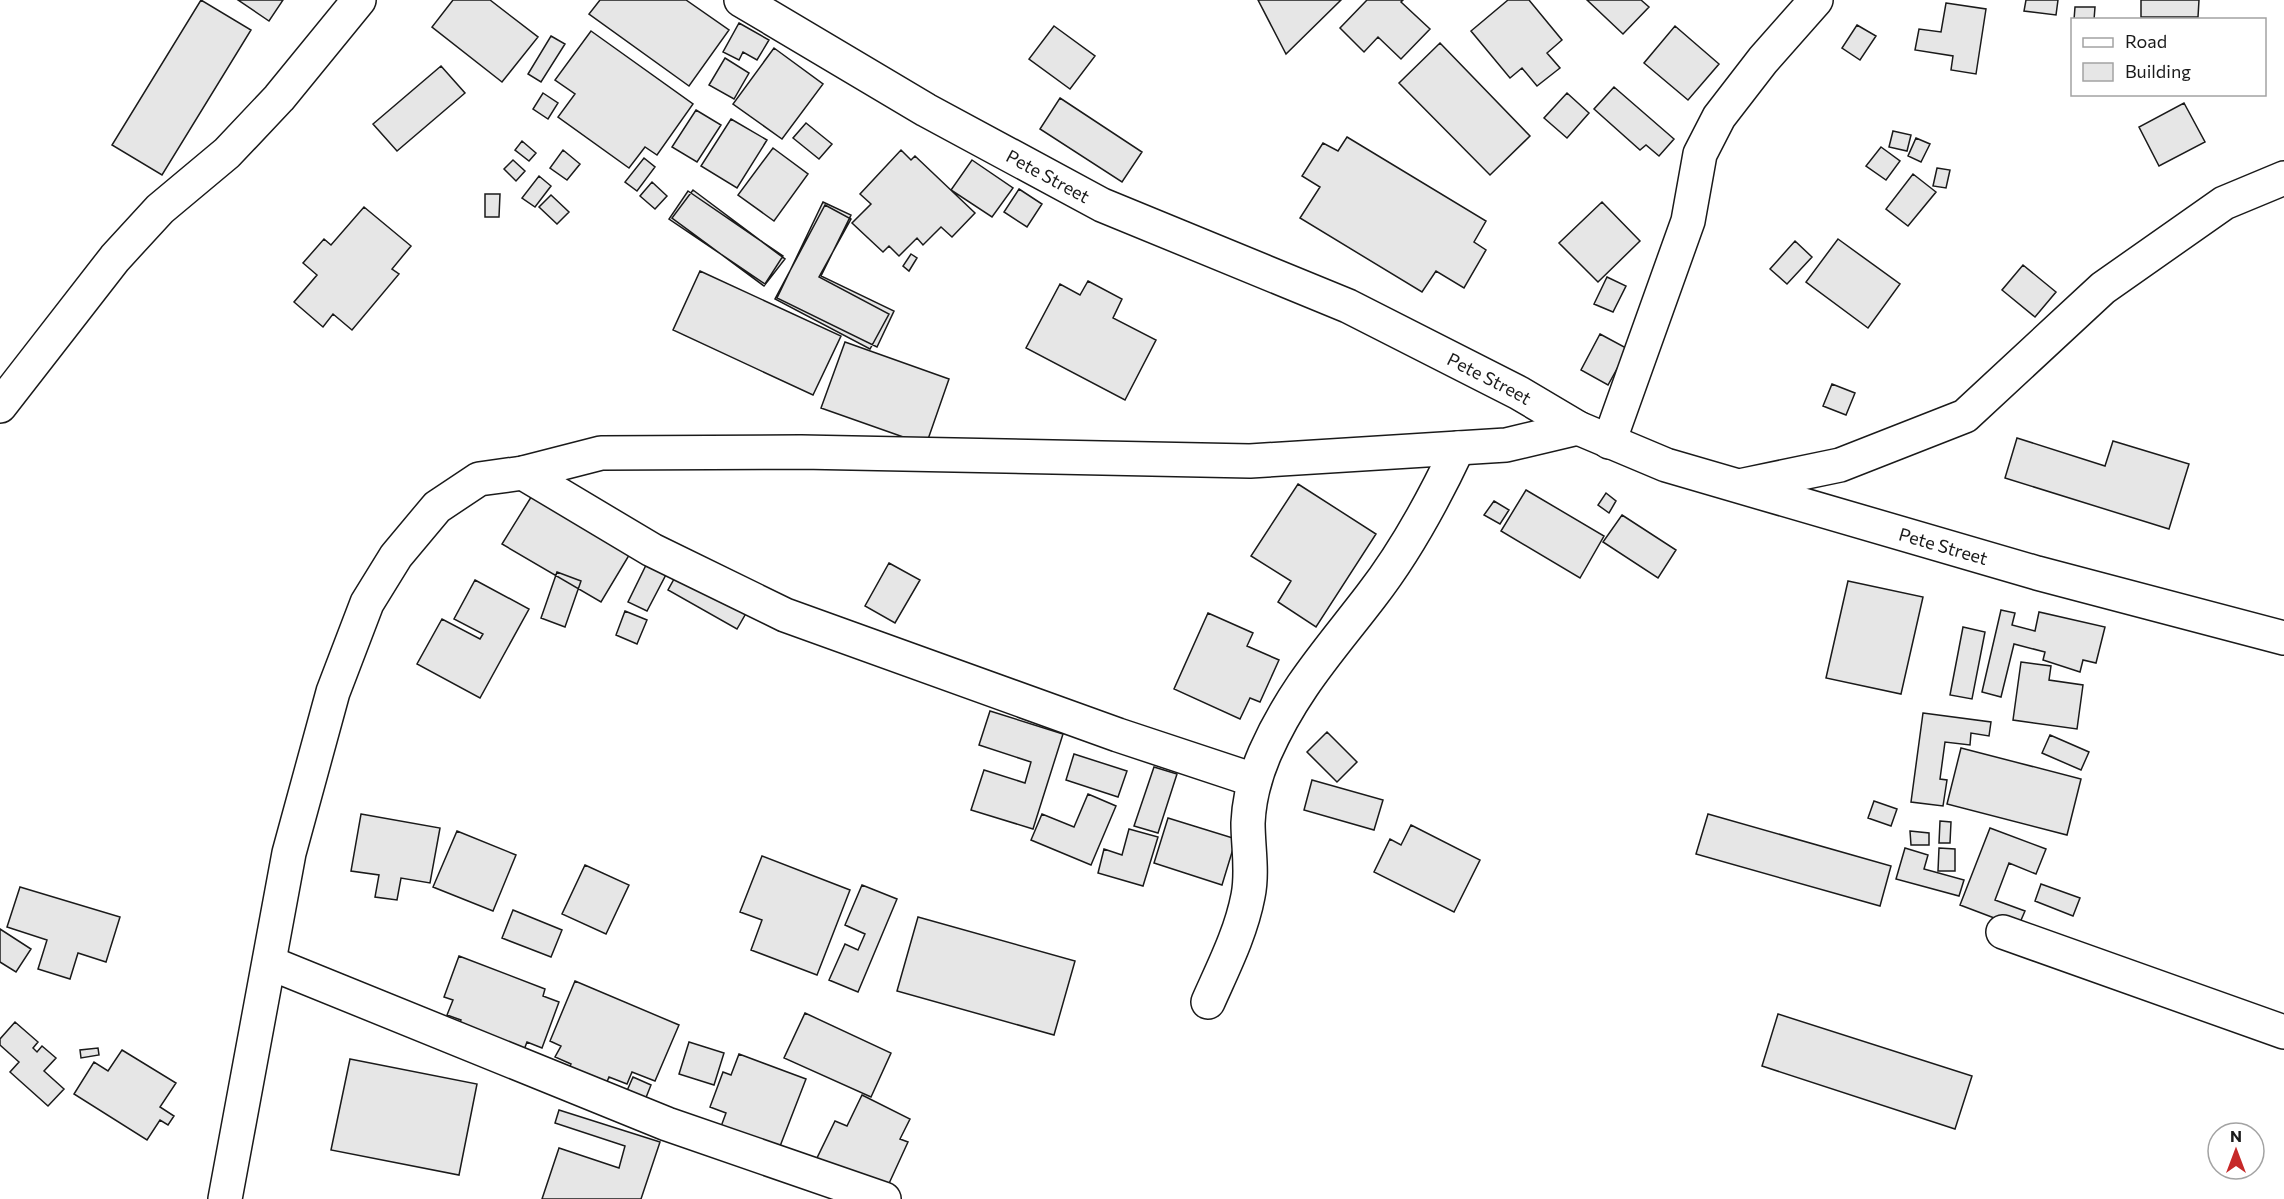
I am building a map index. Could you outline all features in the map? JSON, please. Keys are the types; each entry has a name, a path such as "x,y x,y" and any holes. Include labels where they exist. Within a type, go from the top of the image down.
{"street":[{"path":"0,406 115,258 159,209 227,153 279,98 358,0"},
{"name":"Pete Street","path":"741,0 926,110 1102,205 1348,306 1519,393 1578,428 1609,442 1666,465 2047,576 2284,638"},
{"path":"1609,442 1688,221 1700,154 1719,117 1763,60 1816,0"},
{"path":"1740,486 1839,465 1965,416 2103,288 2224,203 2284,178"},
{"path":"225,1199 292,841 333,692 367,603 396,556 437,507 479,479 523,473 601,453 801,452 1250,462 1506,445 1578,428"},
{"path":"1208,1002 1238,933 1248,895 1248,822 1254,780 1280,721 1304,680 1372,596 1404,547 1436,495 1458,448"},
{"path":"523,473 652,550 785,615 1118,735 1254,780"},
{"path":"2003,932 2284,1032"},
{"path":"270,963 667,1124 884,1199"}],"building":[{"path":"201,0 251,30 162,175 112,145"},
{"path":"238,0 283,0 269,21"},
{"path":"453,0 490,0 538,37 502,82 432,27"},
{"path":"600,0 686,0 729,30 689,86 589,14"},
{"path":"1258,0 1341,0 1286,54"},
{"path":"1367,0 1403,0 1401,2 1430,29 1401,59 1378,37 1364,52 1340,28"},
{"path":"1508,0 1529,0 1562,40 1547,53 1560,68 1537,86 1522,68 1510,78 1471,31"},
{"path":"1587,0 1641,0 1649,7 1623,34"},
{"path":"2026,0 2058,0 2056,15 2024,11"},
{"path":"2141,0 2199,0 2198,17 2141,17"},
{"path":"1946,3 1986,9 1976,74 1951,70 1953,56 1915,50 1919,29 1941,32"},
{"path":"2075,7 2095,7 2094,18 2074,18"},
{"path":"739,23 769,40 757,60 743,52 739,60 723,52"},
{"path":"1857,25 1876,36 1860,60 1842,48"},
{"path":"1054,26 1095,56 1070,89 1029,59"},
{"path":"1675,26 1719,64 1688,100 1644,63"},
{"path":"591,31 693,104 657,155 645,147 629,168 558,117 575,94 555,80"},
{"path":"551,36 565,44 541,82 528,74"},
{"path":"1440,43 1530,136 1490,175 1399,83"},
{"path":"774,48 823,84 782,139 733,104"},
{"path":"725,58 749,73 734,99 709,85"},
{"path":"441,66 465,93 397,151 373,124"},
{"path":"1614,87 1674,139 1659,156 1646,145 1640,150 1594,109"},
{"path":"543,93 558,103 548,119 533,109"},
{"path":"1567,93 1589,113 1567,138 1544,118"},
{"path":"1060,98 1142,152 1122,182 1040,129"},
{"path":"2184,103 2205,142 2159,166 2139,127"},
{"path":"696,110 721,125 697,162 672,147"},
{"path":"731,119 767,140 737,188 701,166"},
{"path":"806,123 832,144 819,159 793,138"},
{"path":"1893,131 1911,135 1907,151 1889,147"},
{"path":"1347,137 1486,221 1474,242 1486,250 1464,288 1436,271 1422,292 1300,218 1320,187 1302,176 1323,143 1338,151"},
{"path":"1916,138 1930,144 1921,162 1908,156"},
{"path":"522,141 536,153 529,161 515,150"},
{"path":"1881,147 1900,161 1886,180 1866,166"},
{"path":"773,148 808,174 774,221 738,195"},
{"path":"563,150 580,164 567,180 550,168"},
{"path":"901,150 911,160 915,156 975,213 952,237 941,227 923,245 917,238 899,256 889,246 883,252 852,223 871,204 860,194"},
{"path":"644,158 655,167 637,191 625,182"},
{"path":"513,160 525,171 516,181 504,169"},
{"path":"972,160 1013,188 992,217 951,190"},
{"path":"1937,168 1950,170 1946,188 1933,186"},
{"path":"1913,174 1936,192 1908,226 1886,209"},
{"path":"539,176 551,186 535,207 522,198"},
{"path":"652,182 667,196 655,209 640,196"},
{"path":"1019,189 1042,204 1027,227 1004,212"},
{"path":"693,190 785,259 764,286 672,218"},
{"path":"688,191 783,256 765,284 669,219"},
{"path":"485,194 500,194 499,217 485,217"},
{"path":"551,195 569,212 557,224 539,207"},
{"path":"823,202 851,215 821,276 894,311 877,347 777,298"},
{"path":"1602,202 1640,241 1598,282 1559,243"},
{"path":"825,205 851,219 819,277 889,314 870,349 775,299"},
{"path":"364,207 411,246 392,269 399,274 352,330 333,314 323,327 294,302 317,275 303,263 324,239 331,245"},
{"path":"1838,239 1900,284 1868,328 1806,282"},
{"path":"1795,241 1812,257 1787,284 1770,269"},
{"path":"911,254 917,258 909,271 903,266"},
{"path":"2023,265 2056,292 2035,317 2002,290"},
{"path":"700,271 841,336 813,395 673,330"},
{"path":"1607,277 1626,286 1613,312 1594,304"},
{"path":"1088,281 1122,299 1113,318 1156,340 1125,400 1026,348 1060,284 1080,295"},
{"path":"1600,334 1628,349 1608,385 1581,370"},
{"path":"845,342 949,379 926,445 821,408"},
{"path":"1832,384 1855,393 1846,415 1823,406"},
{"path":"2017,438 2105,466 2113,441 2189,464 2169,529 2005,478"},
{"path":"1298,484 1376,534 1316,627 1278,602 1291,581 1251,556"},
{"path":"1526,490 1604,536 1580,578 1501,531"},
{"path":"1606,493 1616,501 1609,513 1598,505"},
{"path":"533,494 631,552 601,602 502,544"},
{"path":"1494,501 1509,510 1500,524 1484,515"},
{"path":"1622,515 1676,550 1658,578 1603,542"},
{"path":"651,555 671,565 647,611 628,602"},
{"path":"889,563 920,580 895,623 865,606"},
{"path":"679,570 749,608 737,629 668,590"},
{"path":"557,572 581,581 565,627 541,618"},
{"path":"475,580 529,609 480,698 417,664 442,619 480,639 483,634 454,619"},
{"path":"1848,581 1923,597 1901,694 1826,678"},
{"path":"2001,610 2015,613 2012,625 2035,631 2039,612 2105,627 2096,663 2083,660 2080,672 2043,660 2045,652 2014,644 2001,697 1982,692"},
{"path":"625,611 647,620 637,644 616,635"},
{"path":"1208,613 1253,633 1247,646 1279,660 1260,702 1250,698 1240,719 1174,689"},
{"path":"1963,627 1985,632 1972,699 1950,695"},
{"path":"2021,662 2051,666 2049,680 2083,685 2077,729 2013,720"},
{"path":"990,711 1063,734 1033,829 971,810 984,770 1025,783 1031,762 979,745"},
{"path":"1923,713 1991,722 1989,736 1971,733 1970,745 1945,742 1940,779 1947,780 1943,806 1911,802"},
{"path":"1327,732 1357,762 1337,782 1307,752"},
{"path":"2050,735 2089,752 2081,770 2042,753"},
{"path":"1961,748 2081,779 2067,835 1947,804"},
{"path":"1074,754 1127,771 1118,797 1066,780"},
{"path":"1154,767 1177,774 1158,833 1134,826"},
{"path":"1312,780 1383,800 1374,830 1304,810"},
{"path":"1088,794 1116,806 1091,865 1031,840 1042,814 1074,827"},
{"path":"1874,801 1897,809 1891,826 1868,818"},
{"path":"361,814 440,828 430,883 401,878 397,900 375,897 379,875 351,871"},
{"path":"1708,814 1891,866 1880,906 1696,854"},
{"path":"1168,818 1236,839 1222,885 1154,863"},
{"path":"1940,821 1951,822 1950,843 1939,843"},
{"path":"1411,825 1480,860 1454,912 1374,872 1390,839 1401,845"},
{"path":"1990,828 2046,849 2036,874 2009,863 1995,900 2025,911 2018,927 1960,905"},
{"path":"1129,829 1158,837 1143,886 1098,873 1104,849 1122,855"},
{"path":"457,831 516,855 493,911 433,887"},
{"path":"1910,831 1929,833 1929,845 1911,845"},
{"path":"1905,848 1928,855 1924,869 1964,880 1959,896 1896,879"},
{"path":"1939,848 1955,849 1955,871 1938,871"},
{"path":"762,856 850,890 817,975 751,950 762,920 740,912"},
{"path":"585,865 629,885 606,934 562,914"},
{"path":"2041,884 2080,898 2073,916 2035,901"},
{"path":"862,885 897,899 858,992 829,980 845,944 858,950 865,934 845,925"},
{"path":"20,887 120,917 106,962 78,953 70,979 38,969 47,940 7,927"},
{"path":"513,910 562,930 551,957 502,938"},
{"path":"918,917 1075,961 1054,1035 897,991"},
{"path":"0,929 31,949 16,972 0,962"},
{"path":"459,956 545,989 543,996 559,1002 542,1048 527,1042 522,1055 457,1030 461,1020 447,1015 453,1000 444,997"},
{"path":"575,981 679,1025 655,1081 632,1072 627,1084 609,1077 604,1089 567,1074 571,1064 555,1057 561,1046 550,1041"},
{"path":"805,1013 891,1053 871,1097 784,1058"},
{"path":"1778,1014 1972,1076 1955,1129 1762,1066"},
{"path":"15,1022 38,1042 33,1048 37,1052 42,1046 56,1058 44,1071 64,1089 48,1106 10,1072 19,1062 0,1045 0,1039"},
{"path":"689,1042 724,1053 714,1085 679,1074"},
{"path":"98,1048 99,1055 81,1058 80,1050"},
{"path":"122,1050 176,1083 160,1107 174,1116 168,1125 160,1120 147,1140 74,1094 94,1062 108,1071"},
{"path":"739,1054 806,1079 777,1154 719,1132 726,1113 710,1107 723,1072 731,1075"},
{"path":"350,1059 477,1084 459,1175 331,1150"},
{"path":"633,1077 651,1085 645,1100 626,1093"},
{"path":"862,1095 910,1119 900,1139 908,1142 886,1190 817,1158 835,1121 847,1126"},
{"path":"559,1110 660,1142 641,1199 542,1199 559,1148 619,1168 625,1146 555,1123"}]}
